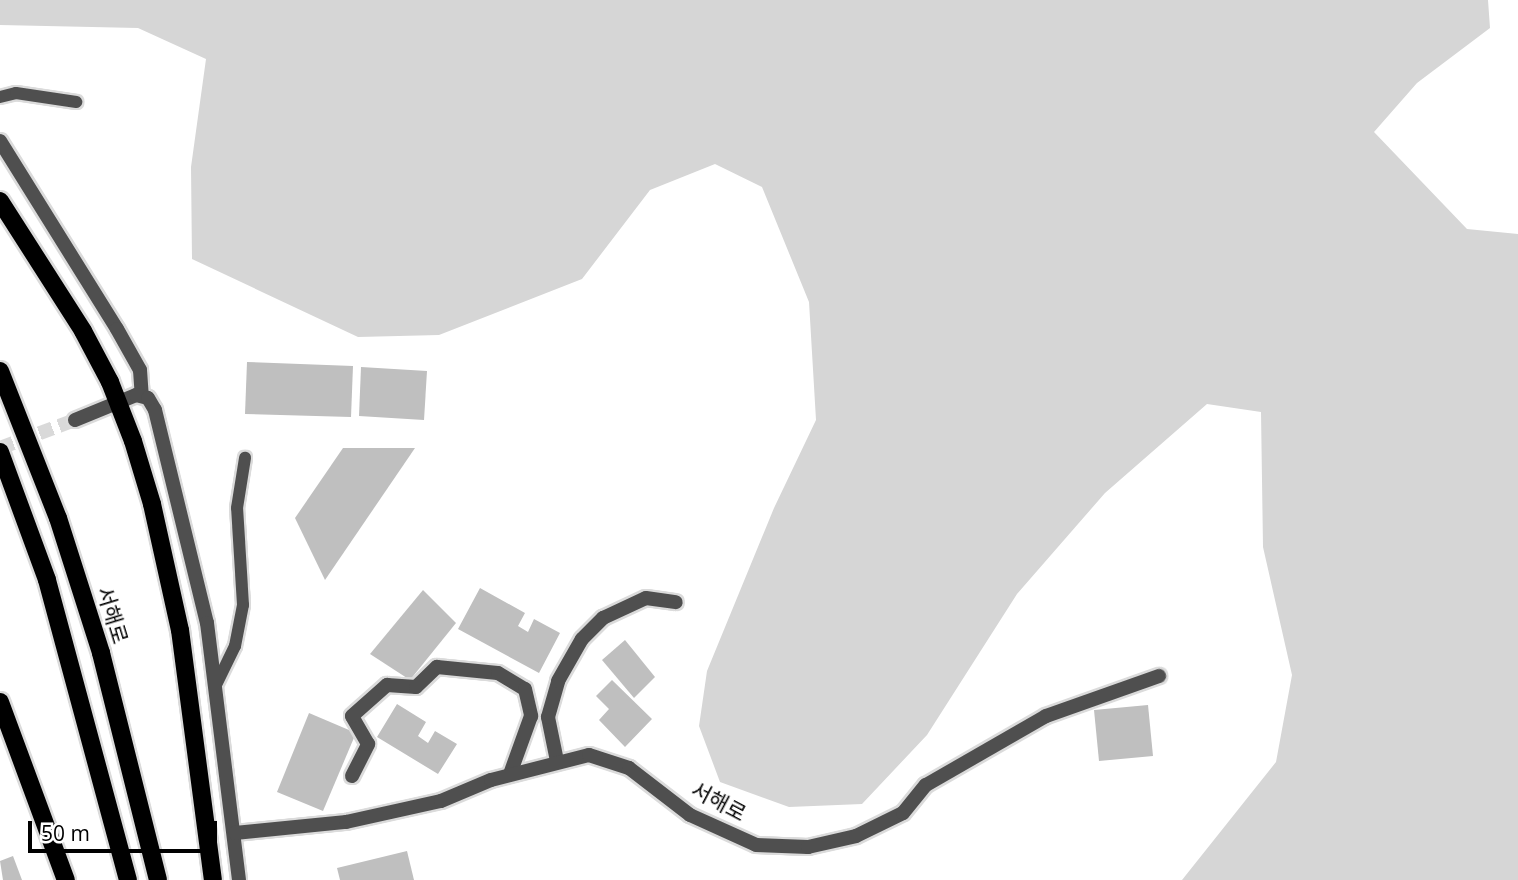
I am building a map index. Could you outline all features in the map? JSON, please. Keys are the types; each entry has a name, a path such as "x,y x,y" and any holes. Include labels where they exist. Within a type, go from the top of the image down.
{"main road":[{"path":"0,201 83,331 118,402 152,503 180,630 213,880"},
{"name":"서해로","path":"0,371 58,518 101,653 158,880"},
{"path":"0,452 47,580 128,880"},
{"path":"0,702 66,880"}],"street":[{"path":"0,141 122,338 142,378 142,396 155,410 217,683 239,880"},
{"path":"75,420 118,402 142,396"},
{"path":"557,761 548,717 558,681 582,639 603,618 646,598 676,601"},
{"path":"352,776 368,744 352,716 387,685 416,687 437,667 498,673 525,689 531,716 510,774"},
{"name":"서해로","path":"235,833 346,822 440,801 510,774 589,755 629,768 690,815 756,845 808,847 856,836 903,813 926,785 1046,716 1160,676"}],"lane":[{"path":"0,97 16,93 76,102"},
{"path":"217,683 235,646 243,605 237,508 245,458"}],"shaded area":[{"path":"0,0 1488,0 1490,28 1417,83 1374,132 1467,229 1518,234 1518,880 1182,880 1276,762 1292,675 1263,547 1261,412 1207,404 1105,493 1017,594 927,735 862,804 789,807 720,782 699,726 707,671 774,508 816,420 809,302 762,187 715,164 650,190 582,279 439,335 358,337 192,259 191,167 206,59 138,28 0,25"}],"building":[{"path":"247,362 353,366 351,417 245,414"},
{"path":"361,367 427,371 424,420 359,416"},
{"path":"343,448 415,448 325,580 295,518"},
{"path":"480,588 525,613 518,626 528,632 534,619 560,633 539,673 458,629"},
{"path":"423,590 456,623 410,680 370,654"},
{"path":"625,640 655,677 634,698 602,660"},
{"path":"612,680 652,719 625,747 599,720 609,709 596,696"},
{"path":"397,704 426,722 418,736 428,743 435,731 457,744 438,774 377,737"},
{"path":"1148,705 1153,756 1099,761 1094,710"},
{"path":"309,713 356,733 323,811 277,792"},
{"path":"407,851 414,880 340,880 337,868"},
{"path":"13,856 22,880 3,880 0,861"}],"tunnel":[{"path":"0,448 75,420"}]}
